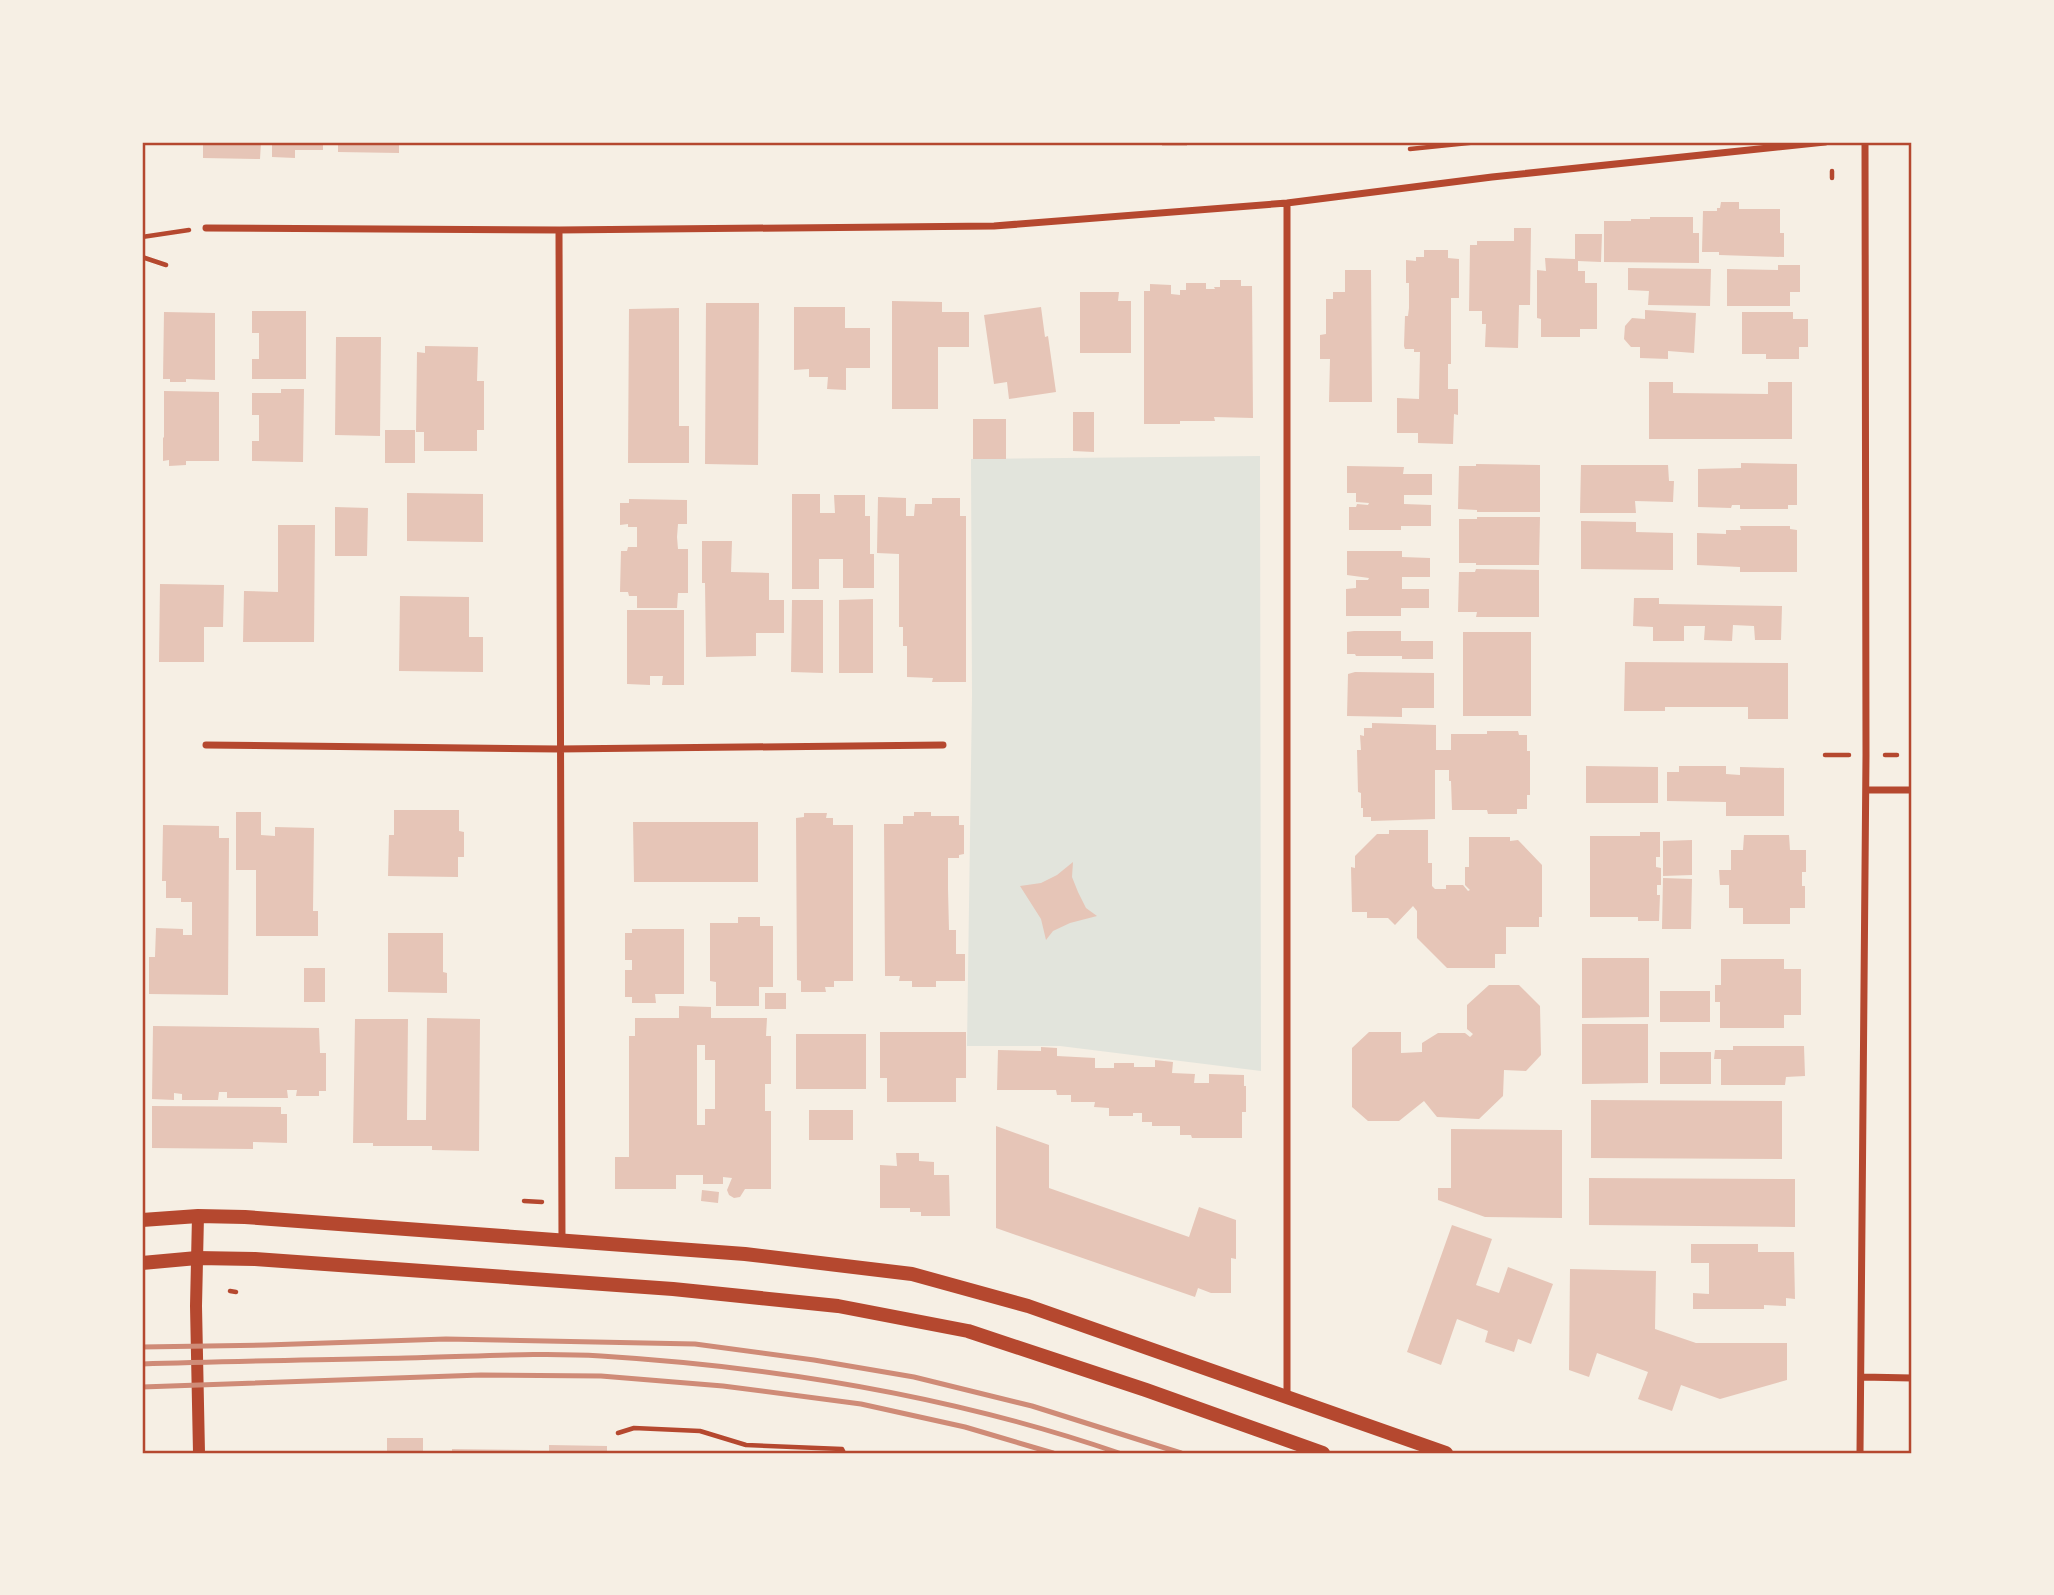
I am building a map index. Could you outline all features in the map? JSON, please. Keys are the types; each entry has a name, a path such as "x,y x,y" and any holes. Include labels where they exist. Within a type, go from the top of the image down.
{"main road":[{"path":"142,1220 198,1216 253,1218 745,1254 912,1274 1028,1306 1446,1453"},
{"path":"142,1263 197,1258 256,1259 659,1288 838,1306 968,1331 1323,1453"}],"street":[{"path":"206,228 559,230 994,226 1287,203 1492,177 1825,142"},
{"path":"1860,1453 1866,790 1865,142"},
{"path":"1287,203 1287,1399"},
{"path":"559,230 562,1241"},
{"path":"206,745 559,749 943,745"},
{"path":"1866,790 1912,790"},
{"path":"198,1216 199,1453"},
{"path":"1862,1377 1912,1378"}],"path":[{"path":"1410,149 1478,142"},
{"path":"1832,171 1832,178"},
{"path":"142,237 175,232"},
{"path":"142,257 166,265"},
{"path":"1825,755 1838,755"},
{"path":"618,1433 634,1428 701,1431 746,1445 842,1449 844,1453"}],"shaded area":[{"path":"1260,456 1261,1071 1060,1046 967,1046 972,696 971,459"}],"building":[{"path":"203,142 261,142 260,159 203,158"},
{"path":"272,142 323,142 323,150 295,150 295,158 272,157"},
{"path":"338,142 399,142 399,153 338,152"},
{"path":"432,142 488,142 488,145 432,145"},
{"path":"1012,142 1067,142 1067,145 1012,145"},
{"path":"1162,142 1187,142 1187,146 1162,146"},
{"path":"1721,202 1739,202 1739,209 1780,209 1784,257 1702,252 1703,211 1717,211"},
{"path":"1650,217 1693,217 1693,233 1699,233 1699,263 1604,262 1604,221 1631,221"},
{"path":"1514,228 1531,228 1530,305 1519,305 1518,348 1485,347 1486,324 1482,324 1482,311 1469,311 1470,245 1477,245 1477,241 1514,241"},
{"path":"1575,234 1602,234 1601,262 1578,261 1578,271 1585,271 1585,283 1597,283 1597,329 1580,329 1580,337 1541,337 1541,319 1537,318 1537,270 1546,271 1545,258 1575,259"},
{"path":"1424,250 1448,250 1448,258 1459,259 1459,298 1451,298 1451,364 1448,364 1448,389 1458,389 1458,415 1454,414 1453,444 1418,443 1418,433 1397,433 1397,398 1419,399 1420,352 1405,349 1404,346 1405,316 1408,316 1409,308 1406,260 1416,261 1416,257 1424,257"},
{"path":"1778,265 1800,265 1800,292 1790,292 1790,306 1727,306 1727,269 1778,270"},
{"path":"1628,268 1711,269 1710,306 1648,305 1649,291 1628,290"},
{"path":"1345,270 1371,270 1372,402 1329,402 1330,359 1320,359 1320,335 1326,334 1326,299 1333,299 1333,292 1345,292"},
{"path":"1220,280 1241,280 1241,286 1252,286 1253,418 1214,417 1215,421 1144,424 1144,291 1150,291 1150,284 1171,285 1171,294 1180,295 1180,290 1186,290 1186,283 1206,283 1206,289 1215,289 1214,287 1220,287"},
{"path":"1080,292 1119,292 1118,301 1131,301 1131,353 1080,353"},
{"path":"892,301 942,302 942,312 969,312 969,347 938,347 938,409 892,409"},
{"path":"706,303 759,303 758,465 705,464"},
{"path":"794,307 845,307 845,328 870,328 870,368 846,368 846,390 827,389 828,377 809,377 809,369 794,370"},
{"path":"1041,307 1056,392 1009,399 1007,382 994,384 984,315"},
{"path":"679,308 679,426 689,426 689,463 628,463 629,309"},
{"path":"1645,310 1696,313 1694,353 1668,351 1668,359 1640,358 1640,347 1631,347 1624,339 1625,326 1632,318 1645,319"},
{"path":"252,311 306,311 306,379 252,379 252,359 259,359 259,333 252,333"},
{"path":"164,312 215,313 215,380 186,379 186,382 170,382 170,379 163,379"},
{"path":"1742,312 1793,312 1793,319 1808,319 1808,347 1799,347 1799,359 1766,359 1766,354 1742,354"},
{"path":"336,337 381,337 380,436 335,435"},
{"path":"425,346 478,347 477,381 484,381 484,430 477,430 477,451 424,451 424,432 416,432 417,352 425,353"},
{"path":"1649,382 1673,382 1673,393 1768,394 1768,382 1792,382 1792,439 1649,439"},
{"path":"281,389 304,389 303,462 252,461 252,441 259,441 259,415 252,415 252,393 281,393"},
{"path":"164,391 219,392 219,461 186,461 186,465 169,466 169,460 163,461"},
{"path":"1073,412 1094,412 1094,452 1073,451"},
{"path":"973,419 1006,419 1006,459 973,459"},
{"path":"385,430 415,430 415,463 385,463"},
{"path":"1741,463 1797,464 1797,505 1788,505 1788,509 1740,509 1740,505 1732,505 1731,508 1698,507 1698,469 1741,468"},
{"path":"1540,465 1540,512 1477,512 1458,509 1459,466"},
{"path":"1581,465 1668,465 1669,481 1674,481 1673,502 1635,501 1636,513 1580,513"},
{"path":"1347,466 1404,467 1403,474 1432,474 1432,495 1404,495 1404,504 1431,505 1431,526 1401,526 1401,530 1349,530 1349,507 1369,503 1356,502 1356,493 1347,493"},
{"path":"407,493 483,494 483,542 407,541"},
{"path":"792,494 820,494 820,513 835,513 834,495 865,495 865,516 870,516 870,554 874,554 874,588 843,588 843,559 819,559 819,589 792,589"},
{"path":"878,497 906,498 906,516 914,516 915,504 932,504 932,498 960,498 960,516 966,516 966,682 932,682 933,678 907,677 907,646 903,646 903,627 899,627 899,554 877,553"},
{"path":"629,499 687,500 687,524 678,524 677,537 678,549 688,549 688,593 678,593 677,608 637,608 637,596 620,592 621,551 627,551 628,547 637,547 637,527 620,525 620,503 629,503"},
{"path":"335,507 368,508 367,556 335,556"},
{"path":"1540,517 1539,565 1459,563 1459,519"},
{"path":"1581,521 1636,522 1636,532 1673,533 1673,570 1581,569"},
{"path":"278,525 315,525 314,642 243,642 244,591 278,592"},
{"path":"1740,526 1790,526 1790,529 1797,530 1797,572 1740,572 1740,567 1697,565 1697,533 1726,534 1726,530 1741,530"},
{"path":"702,541 732,541 731,572 769,573 769,600 784,600 784,633 756,633 756,656 706,657"},
{"path":"1347,551 1402,551 1402,557 1430,558 1430,577 1402,577 1402,589 1429,589 1429,608 1401,608 1401,616 1346,616 1346,589 1356,588 1356,580 1369,578 1347,575"},
{"path":"1476,569 1539,570 1539,617 1476,617 1477,612 1458,612 1459,572 1475,572"},
{"path":"160,584 224,585 223,627 204,627 204,662 159,662"},
{"path":"400,596 469,597 469,637 483,637 483,672 399,671"},
{"path":"1634,598 1659,598 1659,604 1782,606 1781,640 1755,640 1754,626 1733,625 1732,641 1704,640 1705,626 1684,626 1684,641 1653,641 1653,627 1633,626"},
{"path":"873,599 873,673 839,673 839,600"},
{"path":"792,600 823,600 823,673 791,672"},
{"path":"627,610 684,610 684,685 662,685 663,676 650,676 650,685 627,684"},
{"path":"1401,631 1401,641 1433,641 1433,659 1347,654 1347,632"},
{"path":"1463,632 1531,632 1531,716 1463,716"},
{"path":"1625,662 1788,663 1788,719 1748,719 1748,707 1665,707 1665,711 1624,711"},
{"path":"1434,673 1434,708 1402,708 1402,717 1347,716 1348,674"},
{"path":"1372,723 1436,725 1436,750 1451,750 1451,734 1518,731 1519,735 1527,735 1527,751 1530,751 1530,795 1527,795 1527,809 1517,809 1517,814 1488,814 1487,810 1452,810 1449,770 1435,770 1435,819 1371,821 1371,817 1363,817 1361,793 1358,792 1357,750 1361,750 1360,735 1364,736 1364,728 1372,728"},
{"path":"1586,766 1658,767 1658,803 1586,803"},
{"path":"1679,766 1726,766 1726,774 1740,775 1740,767 1784,768 1784,816 1726,816 1726,802 1667,801 1667,772 1679,772"},
{"path":"394,810 459,810 459,831 464,832 464,857 458,857 458,877 388,876 389,835 394,835"},
{"path":"236,812 261,812 261,835 275,836 275,827 314,828 313,911 318,911 318,936 256,936 256,870 236,870"},
{"path":"914,812 931,812 931,816 959,816 959,825 964,825 964,854 959,855 959,858 948,858 948,889 949,930 956,930 956,954 965,954 965,981 936,981 936,987 912,987 912,981 899,981 900,976 885,976 884,824 903,824 903,816 914,816"},
{"path":"804,813 827,813 826,818 833,818 833,825 853,825 853,981 834,981 834,987 825,987 826,992 801,992 801,981 797,980 796,818 804,817"},
{"path":"633,822 758,822 758,882 634,882"},
{"path":"163,825 219,826 219,838 229,838 228,995 149,994 149,957 155,957 156,928 183,929 183,935 192,935 192,902 181,902 181,898 166,898 166,881 162,881"},
{"path":"1389,830 1428,830 1428,863 1432,863 1432,886 1435,889 1446,889 1446,885 1463,885 1470,890 1465,885 1465,867 1469,867 1469,837 1510,837 1510,841 1518,840 1542,865 1542,917 1539,917 1539,927 1506,927 1506,954 1495,954 1495,968 1447,968 1417,938 1417,911 1413,906 1395,925 1388,918 1367,918 1367,912 1352,912 1351,867 1355,868 1355,856 1377,834 1389,834"},
{"path":"1640,832 1660,832 1660,857 1656,857 1656,867 1661,868 1661,885 1657,885 1657,895 1660,895 1659,921 1638,921 1638,917 1590,917 1590,836 1640,836"},
{"path":"1744,835 1789,835 1790,850 1806,850 1806,872 1802,872 1805,908 1790,908 1790,924 1743,924 1743,908 1729,908 1729,885 1720,885 1719,870 1731,870 1731,850 1743,850"},
{"path":"1692,840 1692,875 1663,876 1663,841"},
{"path":"1073,862 1072,877 1078,892 1086,908 1097,916 1053,931 1046,940 1041,919 1020,886 1041,883"},
{"path":"1663,878 1692,879 1691,929 1662,929"},
{"path":"738,917 760,917 760,926 773,926 773,987 759,987 759,1006 716,1006 716,982 710,981 710,923 738,923"},
{"path":"632,929 684,929 684,994 655,994 656,1003 632,1003 632,997 625,997 625,970 632,970 632,960 625,960 625,933 632,933"},
{"path":"388,933 443,933 443,972 447,973 447,993 388,992"},
{"path":"1582,958 1649,958 1649,1017 1582,1018"},
{"path":"1721,959 1784,959 1784,969 1801,969 1801,1015 1784,1015 1784,1028 1720,1028 1720,1002 1715,1002 1715,985 1721,985"},
{"path":"304,968 325,968 325,1002 304,1002"},
{"path":"1489,985 1519,985 1540,1006 1541,1055 1526,1071 1504,1070 1503,1096 1479,1119 1437,1117 1424,1101 1399,1121 1368,1121 1352,1107 1352,1048 1369,1032 1401,1032 1401,1053 1422,1052 1422,1043 1438,1033 1465,1033 1470,1037 1473,1034 1467,1029 1467,1005"},
{"path":"1660,991 1710,991 1710,1022 1660,1022"},
{"path":"765,993 786,993 786,1009 765,1009"},
{"path":"679,1006 711,1007 711,1018 767,1018 766,1036 771,1036 771,1084 765,1084 765,1111 771,1111 771,1189 745,1189 740,1197 734,1198 727,1190 732,1178 723,1177 723,1184 703,1184 703,1175 676,1175 676,1189 615,1189 615,1157 629,1157 629,1036 635,1036 635,1018 679,1018","holes":["697,1045 705,1045 705,1060 715,1060 715,1109 705,1109 705,1125 697,1125"]},
{"path":"427,1018 480,1019 479,1151 353,1143 355,1019 408,1019 407,1120 426,1120"},
{"path":"1582,1024 1648,1024 1648,1083 1582,1084"},
{"path":"153,1026 319,1028 320,1053 326,1053 326,1091 319,1091 319,1096 296,1096 297,1090 287,1090 288,1098 227,1098 227,1092 219,1092 218,1100 182,1100 182,1094 174,1093 174,1100 152,1099"},
{"path":"880,1032 966,1032 966,1078 956,1078 956,1102 887,1102 887,1078 880,1078"},
{"path":"796,1034 866,1034 866,1089 796,1089"},
{"path":"1733,1046 1804,1046 1805,1076 1786,1077 1785,1085 1721,1085 1721,1059 1714,1059 1715,1050 1733,1050"},
{"path":"1041,1047 1057,1048 1057,1056 1095,1058 1095,1068 1114,1068 1114,1063 1155,1067 1155,1060 1173,1062 1172,1073 1195,1074 1194,1083 1209,1083 1209,1074 1244,1075 1246,1112 1242,1112 1242,1138 1192,1138 1191,1135 1180,1135 1180,1126 1152,1126 1152,1122 1142,1122 1142,1113 1133,1113 1133,1116 1109,1116 1109,1108 1094,1107 1095,1102 1071,1102 1071,1095 1057,1095 1056,1090 997,1090 998,1050 1041,1051"},
{"path":"1660,1052 1711,1052 1711,1084 1660,1084"},
{"path":"1591,1100 1782,1101 1782,1159 1591,1158"},
{"path":"152,1106 281,1107 281,1114 287,1114 287,1143 253,1142 253,1149 152,1148"},
{"path":"809,1110 853,1110 853,1140 809,1140"},
{"path":"996,1126 1049,1145 1049,1188 1189,1237 1199,1207 1236,1220 1236,1259 1231,1258 1231,1293 1211,1293 1198,1288 1195,1297 996,1228"},
{"path":"1451,1129 1562,1130 1562,1218 1485,1217 1438,1200 1438,1188 1451,1188"},
{"path":"896,1153 919,1153 919,1161 934,1162 934,1175 949,1175 950,1216 921,1216 921,1212 910,1212 910,1208 880,1208 880,1165 897,1166"},
{"path":"1589,1178 1795,1179 1795,1227 1589,1225"},
{"path":"702,1190 719,1192 718,1203 701,1201"},
{"path":"1452,1225 1492,1239 1476,1285 1499,1293 1508,1267 1553,1284 1531,1344 1518,1339 1514,1352 1485,1342 1488,1331 1457,1319 1441,1365 1407,1352"},
{"path":"1691,1244 1758,1244 1758,1252 1794,1252 1795,1299 1786,1298 1786,1306 1764,1305 1764,1309 1693,1309 1693,1293 1709,1294 1709,1263 1691,1263"},
{"path":"1570,1269 1656,1271 1655,1329 1696,1343 1787,1343 1787,1380 1720,1399 1681,1385 1672,1411 1638,1399 1648,1372 1597,1353 1589,1377 1569,1370"},
{"path":"387,1438 423,1438 423,1453 387,1453"},
{"path":"549,1445 607,1446 607,1453 549,1453"},
{"path":"452,1449 530,1450 530,1453 452,1453"}],"railway":[{"path":"142,1347 446,1339 695,1344 914,1377 1032,1406 1181,1453"},
{"path":"142,1364 528,1355 601,1356 667,1361 798,1376 929,1400 993,1415 1119,1453"},
{"path":"142,1387 481,1375 601,1376 723,1386 861,1404 965,1427 1053,1453"}]}
